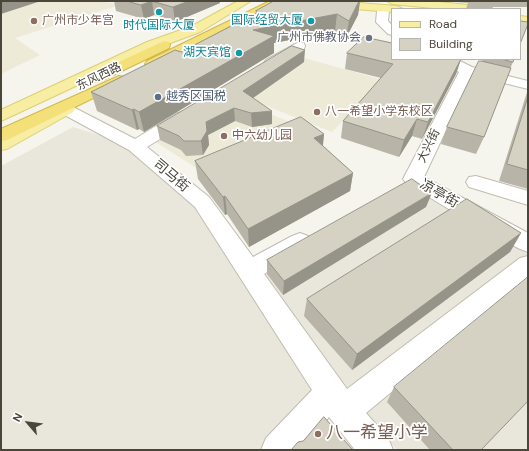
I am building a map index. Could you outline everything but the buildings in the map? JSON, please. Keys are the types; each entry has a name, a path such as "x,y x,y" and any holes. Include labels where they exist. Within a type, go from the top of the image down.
{"highway":[{"name":"东风西路","path":"1,124 196,29 272,3"},
{"name":"东风西路","path":"1,136 119,80 272,3"}],"main road":[{"path":"196,29 245,1"},
{"path":"367,1 444,8"},
{"path":"392,1 444,8"},
{"path":"320,3 339,2 406,8"},
{"path":"339,2 391,8"},
{"path":"339,2 388,11"},
{"name":"东风西路","path":"1,116 152,45 196,29"},
{"name":"东风西路","path":"1,145 119,80"}],"street":[{"path":"388,11 382,22 391,30"},
{"path":"262,69 299,46"},
{"path":"447,60 467,70 528,85"},
{"name":"大兴街","path":"413,179 467,70"},
{"name":"司马街","path":"67,110 135,146 202,202 338,402 376,450"},
{"path":"135,146 192,111"},
{"path":"393,190 413,179"},
{"name":"凉亭街","path":"413,179 491,224 528,243"},
{"path":"476,182 528,198"},
{"path":"249,271 317,232"},
{"path":"278,450 338,402 528,265"}],"shaded area":[{"name":"广州市少年宫","path":"1,1 101,1 120,5 15,38 40,55 1,74"},
{"name":"八一希望小学东校区","path":"290,54 383,80 332,132 232,92"},
{"name":"中六幼儿园","path":"225,96 290,122 298,130 201,171 154,141"},
{"path":"73,127 135,146 202,202 317,396 269,450 1,450 1,166"},
{"path":"409,188 528,250 528,450 397,450 364,414 261,274"}],"place":[{"name":"时代国际大厦","path":"159,12"},
{"name":"广州市少年宫","path":"34,21"},
{"name":"国际经贸大厦","path":"311,21"},
{"name":"广州市佛教协会","path":"369,38"},
{"name":"湖天宾馆","path":"239,53"},
{"name":"越秀区国税","path":"158,97"},
{"name":"八一希望小学东校区","path":"317,112"},
{"name":"中六幼儿园","path":"224,136"},
{"name":"八一希望小学","path":"318,434"}]}
